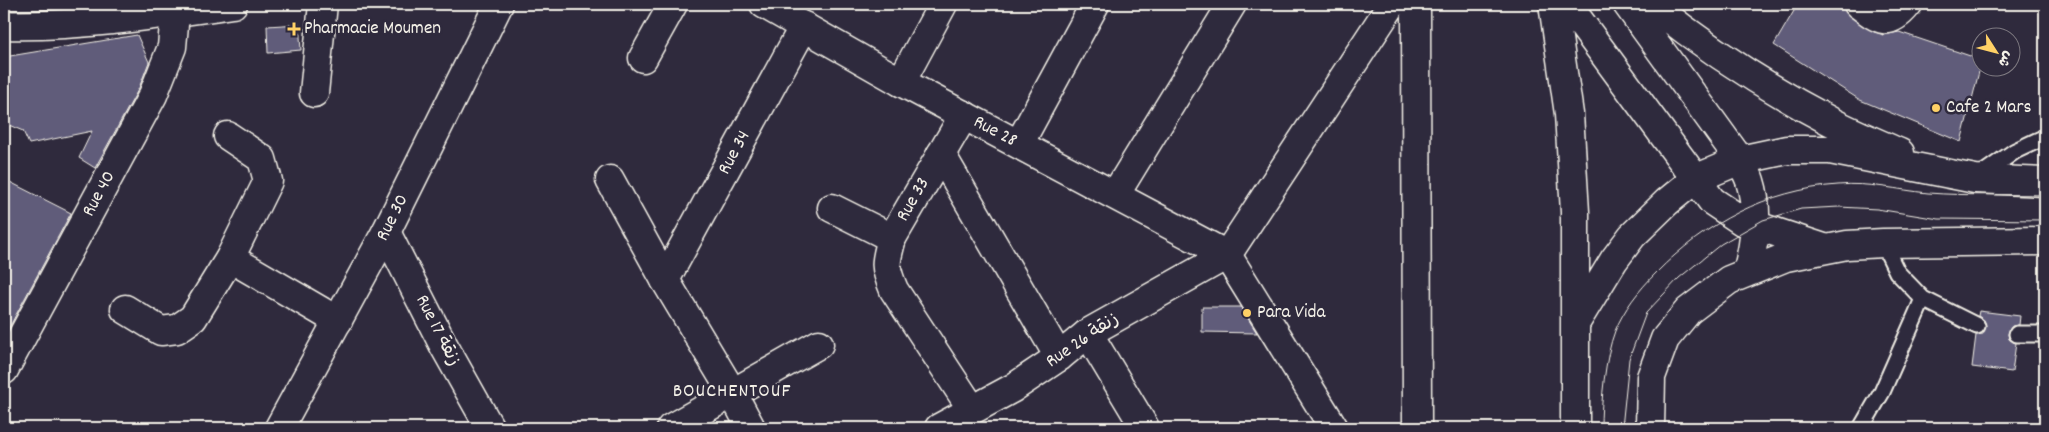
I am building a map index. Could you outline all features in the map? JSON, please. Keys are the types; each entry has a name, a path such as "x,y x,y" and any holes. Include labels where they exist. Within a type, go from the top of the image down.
{"street":[{"path":"4,24 45,26 175,13 233,4"},
{"path":"314,93 323,4"},
{"name":"Rue 30","path":"279,428 386,232 500,4"},
{"path":"643,58 673,4"},
{"name":"Rue 28","path":"764,4 901,82 1227,255"},
{"path":"901,82 944,4"},
{"path":"1019,144 1095,4"},
{"path":"1114,194 1232,4"},
{"path":"1334,428 1227,255 1392,4"},
{"path":"1416,4 1417,428"},
{"path":"1553,4 1570,114 1575,212 1575,428"},
{"path":"1567,4 1712,201 1731,214 1754,225 1825,249"},
{"path":"1627,4 1740,160 1750,180 1755,204 1753,253 1747,272"},
{"path":"1651,4 1695,38 1830,121 1938,171"},
{"path":"1858,4 1871,14 1886,20 1894,19 1908,4"},
{"name":"Rue 40","path":"4,370 153,95 172,47 175,13"},
{"name":"Rue 34","path":"665,280 804,26"},
{"name":"Rue 33","path":"964,115 892,238 887,255 886,270 894,290 972,409"},
{"path":"125,309 161,331 177,329 194,318 230,258 268,181 262,160 228,136"},
{"path":"1575,324 1614,260 1632,236 1666,202 1695,179 1740,160 1787,150 1830,150 1975,179 2045,182"},
{"path":"941,154 1058,357"},
{"path":"610,180 665,280 732,392 751,428"},
{"path":"832,208 892,238"},
{"name":"Rue 17 زنقة","path":"386,232 444,346 490,428"},
{"path":"1650,428 1651,377 1665,339 1688,311 1729,280 1786,258 1847,245 2045,241"},
{"name":"Rue 26 زنقة","path":"939,428 1012,388 1058,357 1088,333 1227,255"},
{"path":"230,258 338,321"},
{"path":"1088,333 1146,428"},
{"path":"671,428 819,344"}],"lane":[{"path":"1975,179 2015,151 2045,137"},
{"path":"1883,243 1897,272 1922,299 1977,326"},
{"path":"1861,428 1882,392 1922,299"},
{"path":"2017,334 2045,334"}],"building":[{"path":"1798,4 1836,4 1843,7 1849,16 1874,32 1884,35 1899,32 1972,57 1972,78 1977,78 1961,142 1860,100 1774,45"},
{"path":"299,24 301,50 268,53 267,26"},
{"path":"137,35 149,62 139,88 95,168 79,158 92,131 29,144 23,131 4,123 4,57"},
{"path":"4,179 71,213 4,337"},
{"path":"1202,307 1241,307 1257,333 1202,332"},
{"path":"1979,311 2020,316 2019,325 2012,326 2008,334 2009,339 2016,343 2012,372 1972,367 1976,335 1983,334 1986,326 1984,320 1978,316"}],"tram line":[{"path":"1601,428 1606,366 1615,331 1627,307 1650,279 1675,255 1695,239 1739,212 1786,194 1812,188 1849,184 1943,194 2045,195"},
{"path":"1622,428 1629,359 1646,313 1679,278 1721,244 1763,220 1801,209 1839,207 1877,209 1939,219 2045,220"}],"place":[{"name":"Pharmacie Moumen","path":"294,29"},
{"name":"Cafe 2 Mars","path":"1936,108"},
{"name":"Para Vida","path":"1247,313"}],"district":[{"name":"BOUCHENTOUF","path":"732,392"}]}
